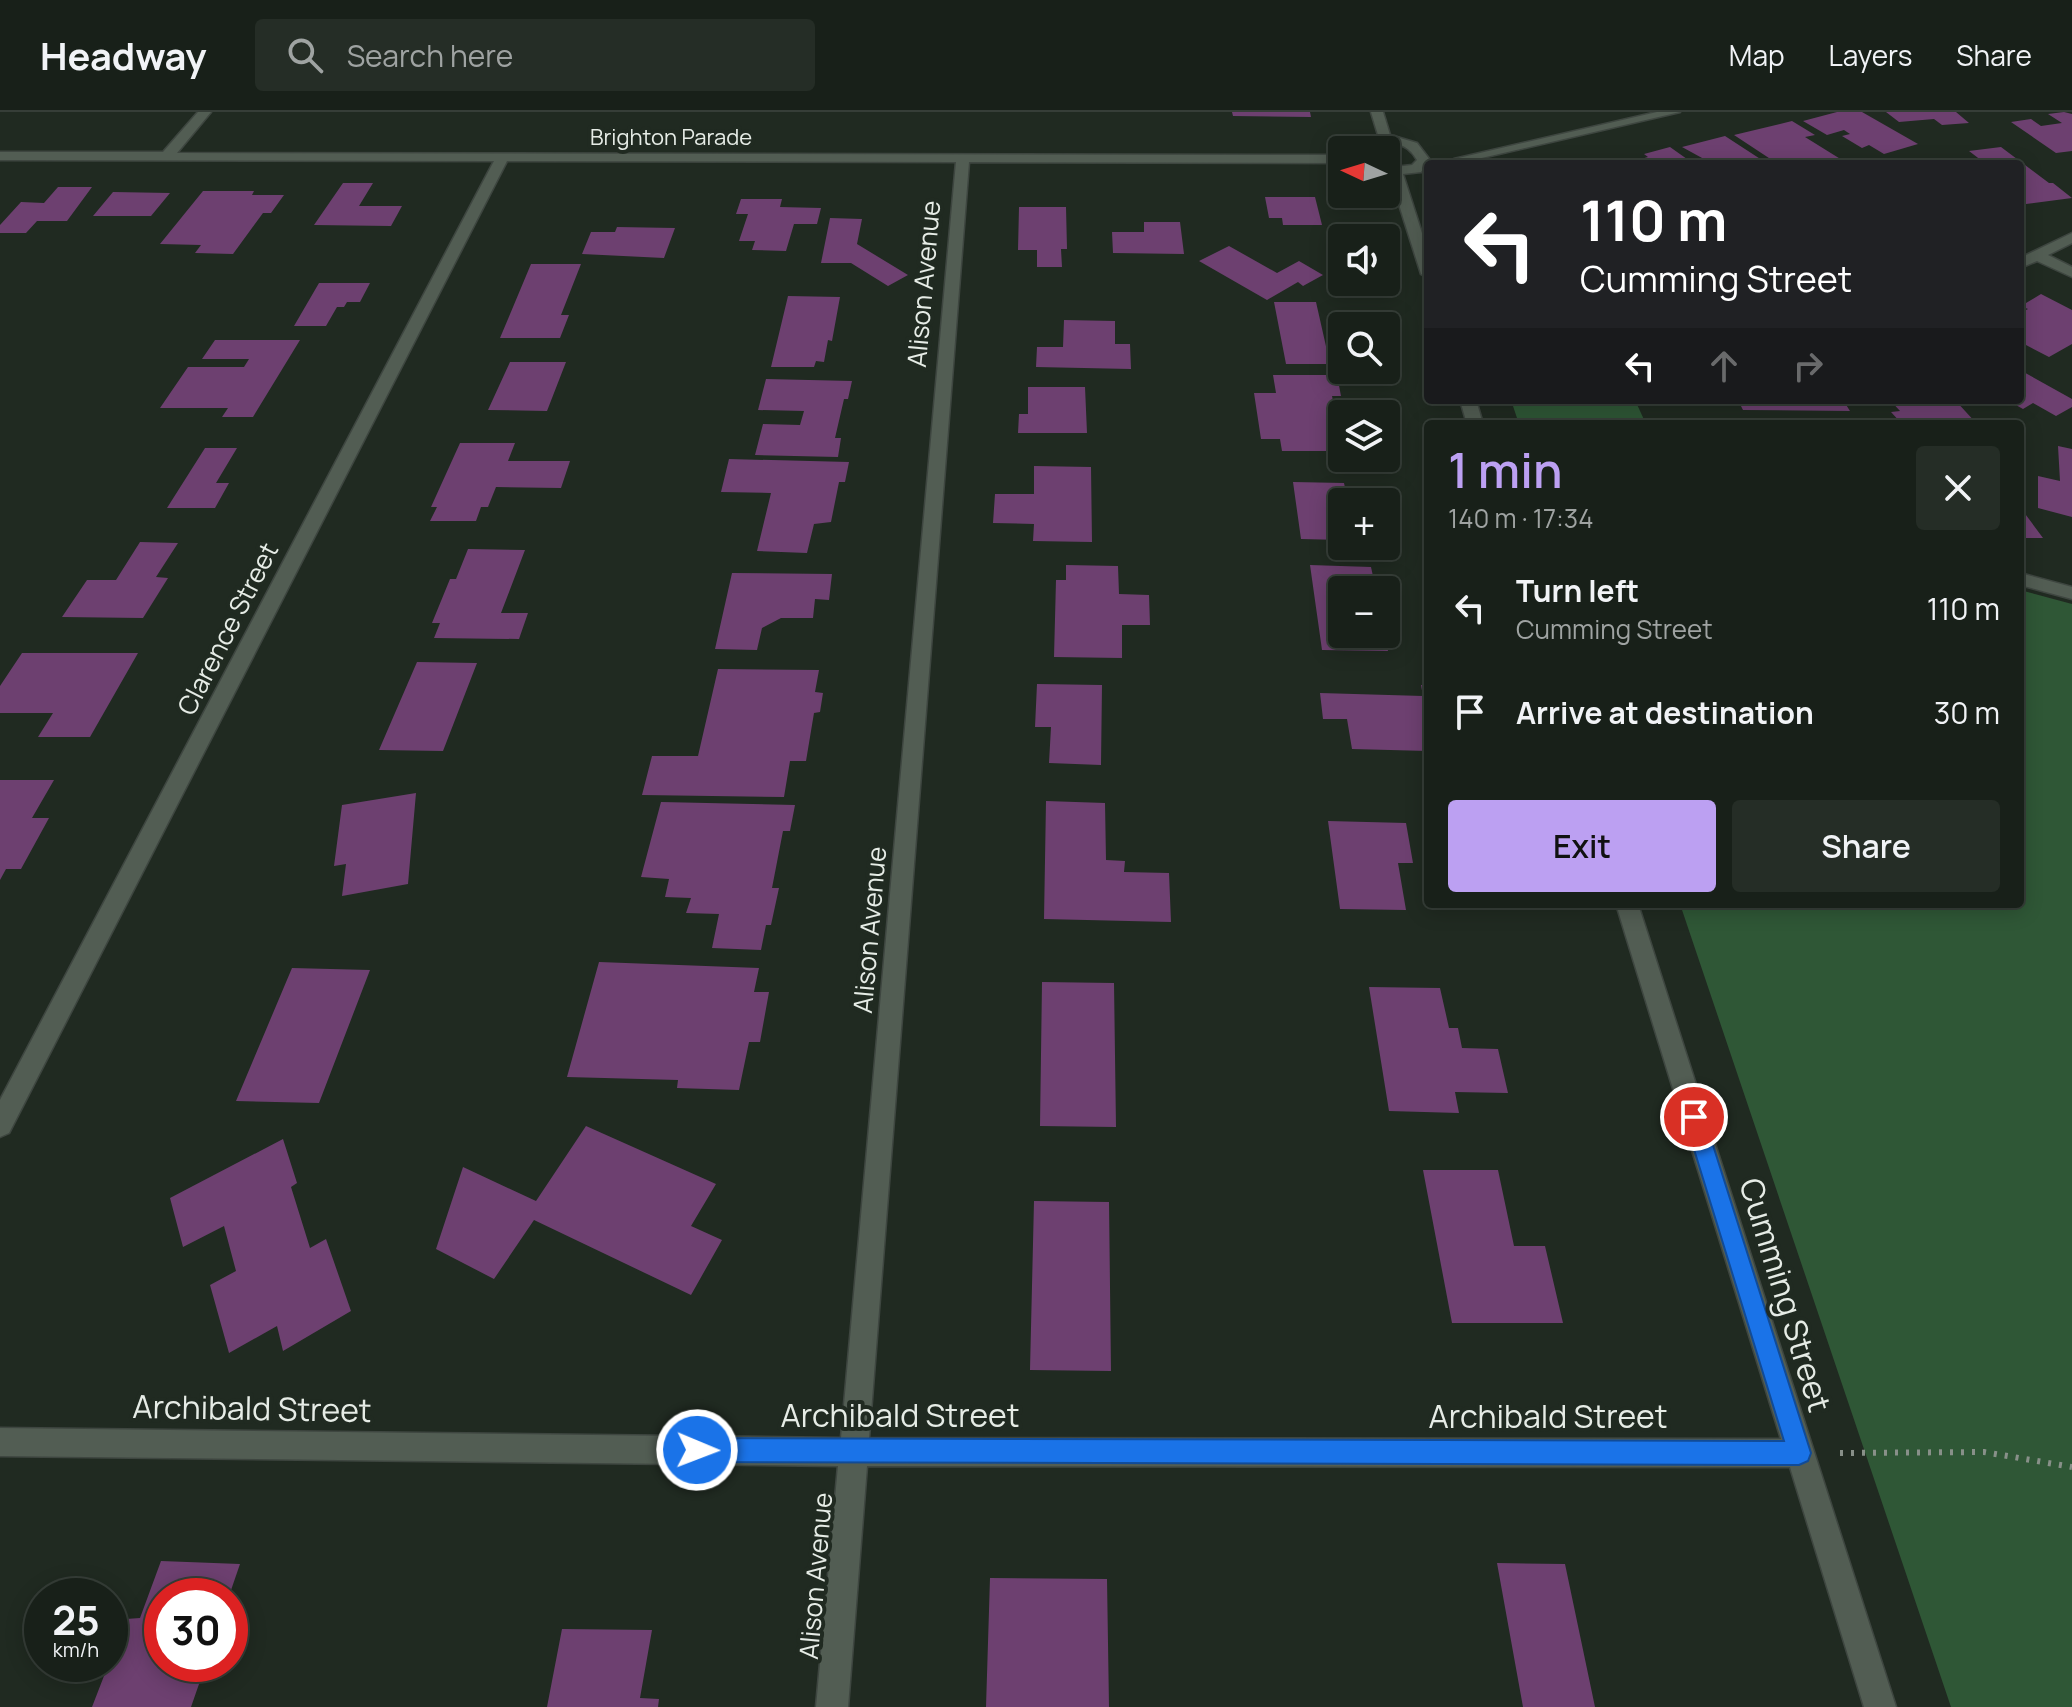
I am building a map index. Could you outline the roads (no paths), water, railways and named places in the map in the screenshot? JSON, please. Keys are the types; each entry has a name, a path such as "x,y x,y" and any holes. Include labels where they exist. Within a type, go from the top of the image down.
{"street":[{"path":"167,156 205,112"},
{"path":"1377,112 1384,136"},
{"path":"1460,159 1674,112"},
{"path":"1400,141 1423,154 1424,160 1416,169 1400,171"},
{"name":"Brighton Parade","path":"1,157 1328,159"},
{"name":"Clarence Street","path":"0,1125 503,157"},
{"name":"Alison Avenue","path":"832,1707 963,158"},
{"path":"1400,197 1424,263"},
{"path":"2024,262 2072,237"},
{"path":"2038,256 2072,273"},
{"path":"2024,580 2072,593"},
{"name":"Cumming Street","path":"1628,908 1880,1707"},
{"name":"Archibald Street","path":"0,1442 855,1452 1799,1453"}]}
